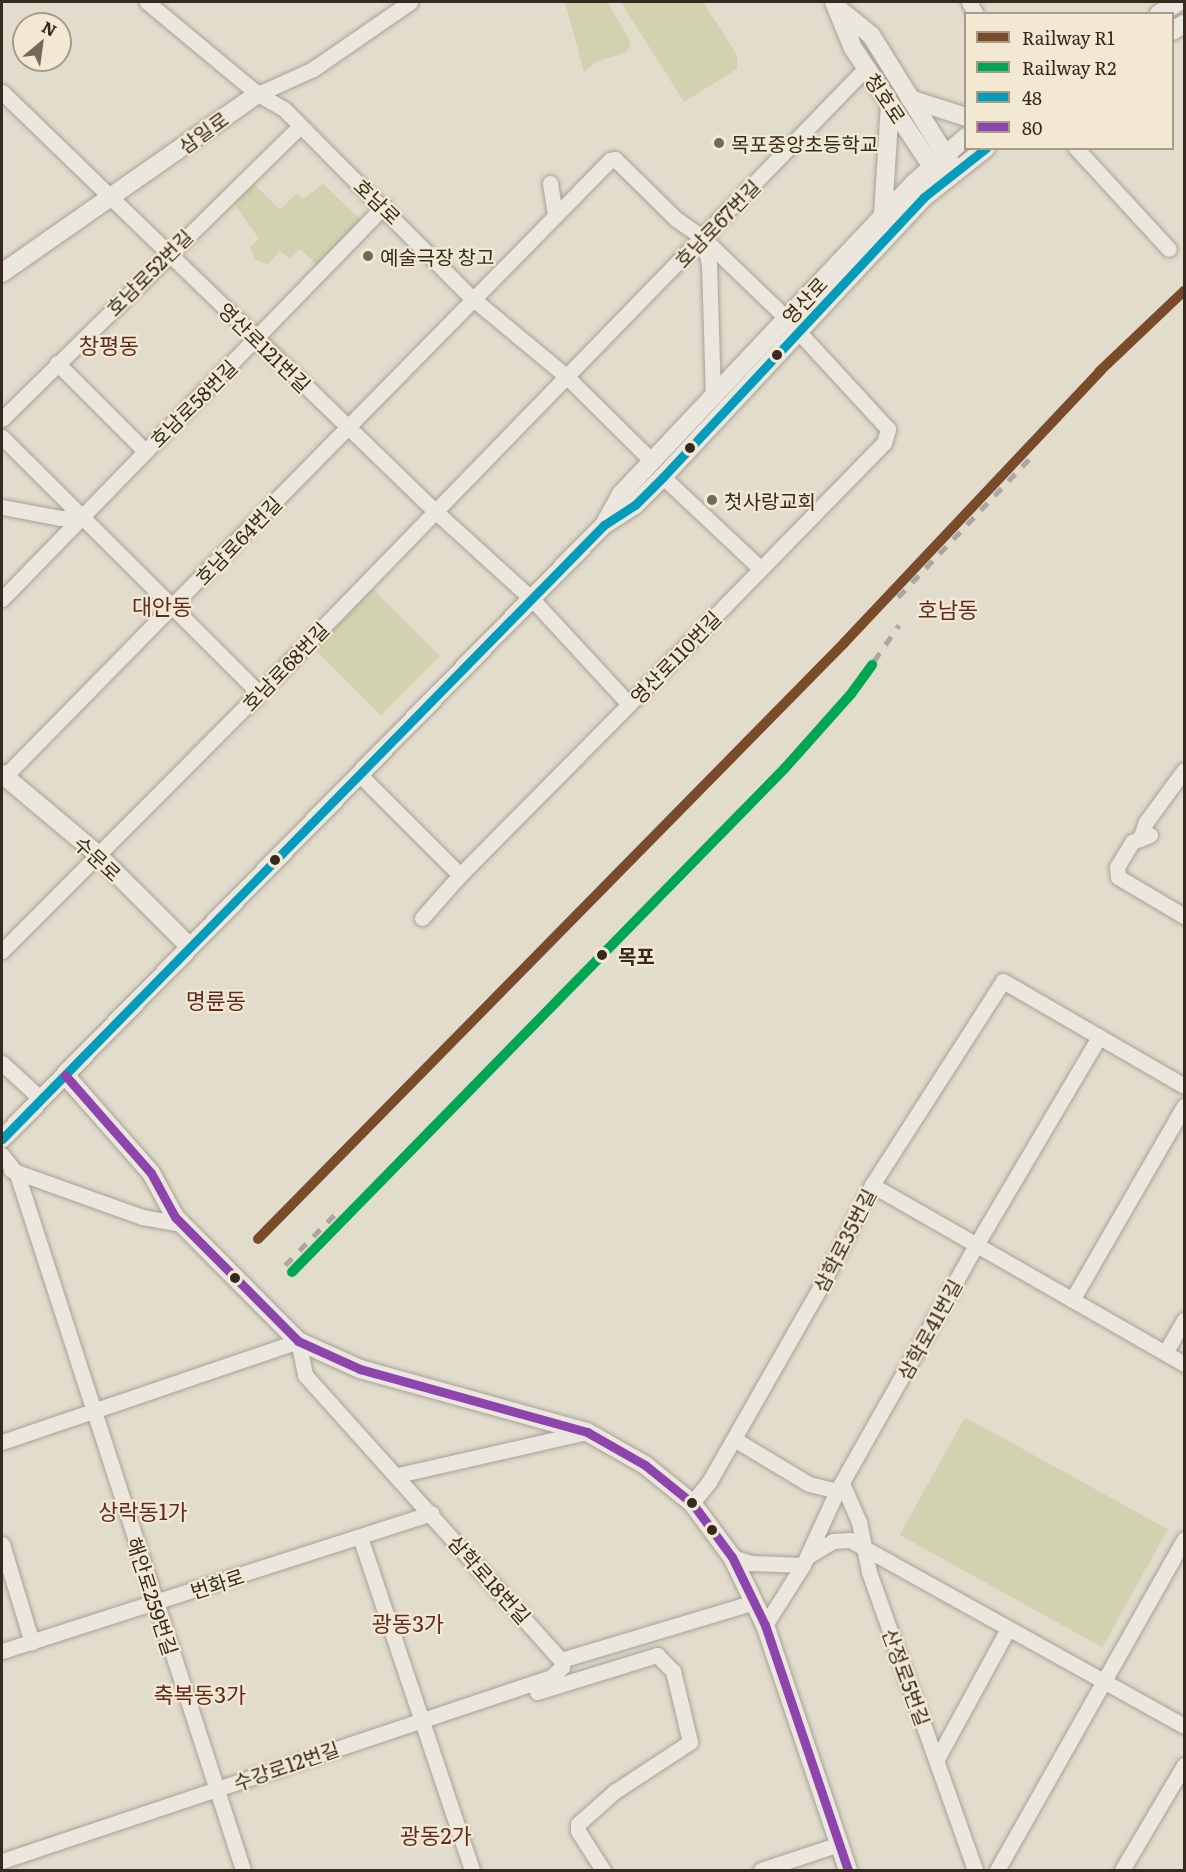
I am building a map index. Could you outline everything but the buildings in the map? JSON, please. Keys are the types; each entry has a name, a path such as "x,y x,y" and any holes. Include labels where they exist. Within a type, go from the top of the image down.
{"street":[{"name":"호남로","path":"147,2 258,94 284,109 299,127 384,206 472,298 567,377 652,461"},
{"name":"삼일로","path":"2,273 111,199 258,94 313,69 410,2"},
{"path":"1162,12 1178,2"},
{"name":"청호로","path":"836,5 853,48 866,68 890,104 949,177"},
{"name":"청호로","path":"836,5 871,35 910,99 938,161"},
{"name":"호남로67번길","path":"567,377 866,68"},
{"name":"영산로121번길","path":"2,92 255,339 436,512 532,599 629,704"},
{"path":"910,99 964,116"},
{"path":"883,215 890,104"},
{"name":"호남로52번길","path":"2,419 167,253 299,127"},
{"name":"영산로","path":"2,1138 604,525 635,505 663,477 883,215 964,139"},
{"name":"영산로","path":"604,525 621,494 713,396 949,177 983,150"},
{"path":"1078,150 1169,249"},
{"name":"호남로64번길","path":"2,777 171,608 472,298 615,159 676,219 703,237"},
{"path":"550,183 555,216"},
{"name":"호남로58번길","path":"2,599 384,206"},
{"path":"703,237 792,324"},
{"path":"703,237 709,263 713,396"},
{"name":"영산로110번길","path":"422,918 460,875 879,449 888,429 792,324"},
{"path":"57,363 145,451"},
{"name":"호남로68번길","path":"2,951 96,853 259,693 567,377"},
{"path":"2,437 171,608 259,693"},
{"path":"663,477 760,568"},
{"path":"2,507 60,518 81,517"},
{"path":"1185,771 1146,822 1145,837 1132,842 1117,867 1118,877 1185,916"},
{"path":"360,775 460,875"},
{"name":"수문로","path":"2,777 96,853 190,947"},
{"name":"삼학로35번길","path":"692,1503 709,1482 824,1280 872,1185 1003,981 1099,1036"},
{"path":"1099,1036 1185,1086"},
{"name":"삼학로41번길","path":"765,1625 805,1561 840,1487 976,1245 1099,1036"},
{"path":"2,1063 41,1099"},
{"path":"65,1075 151,1173 182,1224 298,1341 360,1369 588,1432 645,1465 692,1503 732,1557 765,1625 848,1870"},
{"path":"1072,1300 1185,1106"},
{"name":"해안로259번길","path":"2,1155 17,1174 243,1870"},
{"path":"2,1163 17,1174 142,1217 182,1224"},
{"path":"872,1185 1185,1364"},
{"path":"1166,1353 1185,1320"},
{"path":"2,1442 298,1341"},
{"name":"삼학로18번길","path":"298,1341 305,1375 398,1475 561,1660"},
{"path":"398,1475 588,1432"},
{"path":"734,1438 809,1484 840,1487"},
{"name":"산정로5번길","path":"840,1487 859,1522 862,1549 938,1759 975,1870"},
{"name":"번화로","path":"2,1651 431,1513"},
{"path":"360,1537 472,1870"},
{"path":"732,1557 751,1563 805,1561 841,1539 1185,1726"},
{"path":"997,1870 1185,1539"},
{"path":"2,1544 32,1643"},
{"path":"561,1660 754,1602"},
{"path":"938,1759 1008,1629"},
{"path":"506,1692 513,1699 657,1655 673,1671 690,1742 614,1792 578,1824 578,1831 603,1870"},
{"name":"수강로12번길","path":"4,1860 551,1677 562,1667 561,1660"},
{"path":"1122,1870 1185,1765"},
{"path":"760,1870 839,1844"}],"green space":[{"path":"565,2 607,2 628,37 631,45 626,52 596,62 584,72"},
{"path":"625,2 703,2 737,55 737,69 684,102 622,4"},
{"path":"254,184 280,210 296,194 303,199 323,184 361,220 319,267 300,249 290,259 280,251 267,265 255,259 250,247 259,239 233,202"},
{"path":"373,589 440,656 381,716 314,648"},
{"path":"965,1417 1168,1529 1102,1648 900,1535"}],"railway":[{"path":"258,1239 844,643 1100,371 1184,291"},
{"path":"898,597 1032,456"},
{"path":"292,1272 785,768 851,694 899,625"},
{"path":"285,1265 340,1209"}],"rail line":[{"name":"R1","path":"258,1239 844,643 1100,371 1184,291"},
{"name":"R2","path":"292,1272 785,768 851,694 872,665"}],"transit line":[{"name":"48","path":"2,1139 604,525 635,505 663,477 924,197 983,150"},
{"name":"80","path":"65,1075 151,1173 175,1217 298,1341 360,1369 587,1432 645,1465 692,1503 732,1557 765,1625 848,1870"}],"place":[{"name":"목포중앙초등학교","path":"719,143"},
{"name":"예술극장 창고","path":"368,256"},
{"name":"첫사랑교회","path":"712,500"},
{"name":"목포","path":"602,955"}],"district":[{"name":"창평동","path":"109,345"},
{"name":"대안동","path":"162,606"},
{"name":"호남동","path":"948,609"},
{"name":"명륜동","path":"216,1000"},
{"name":"상락동1가","path":"143,1511"},
{"name":"광동3가","path":"408,1623"},
{"name":"축복동3가","path":"200,1694"},
{"name":"광동2가","path":"436,1835"}]}
